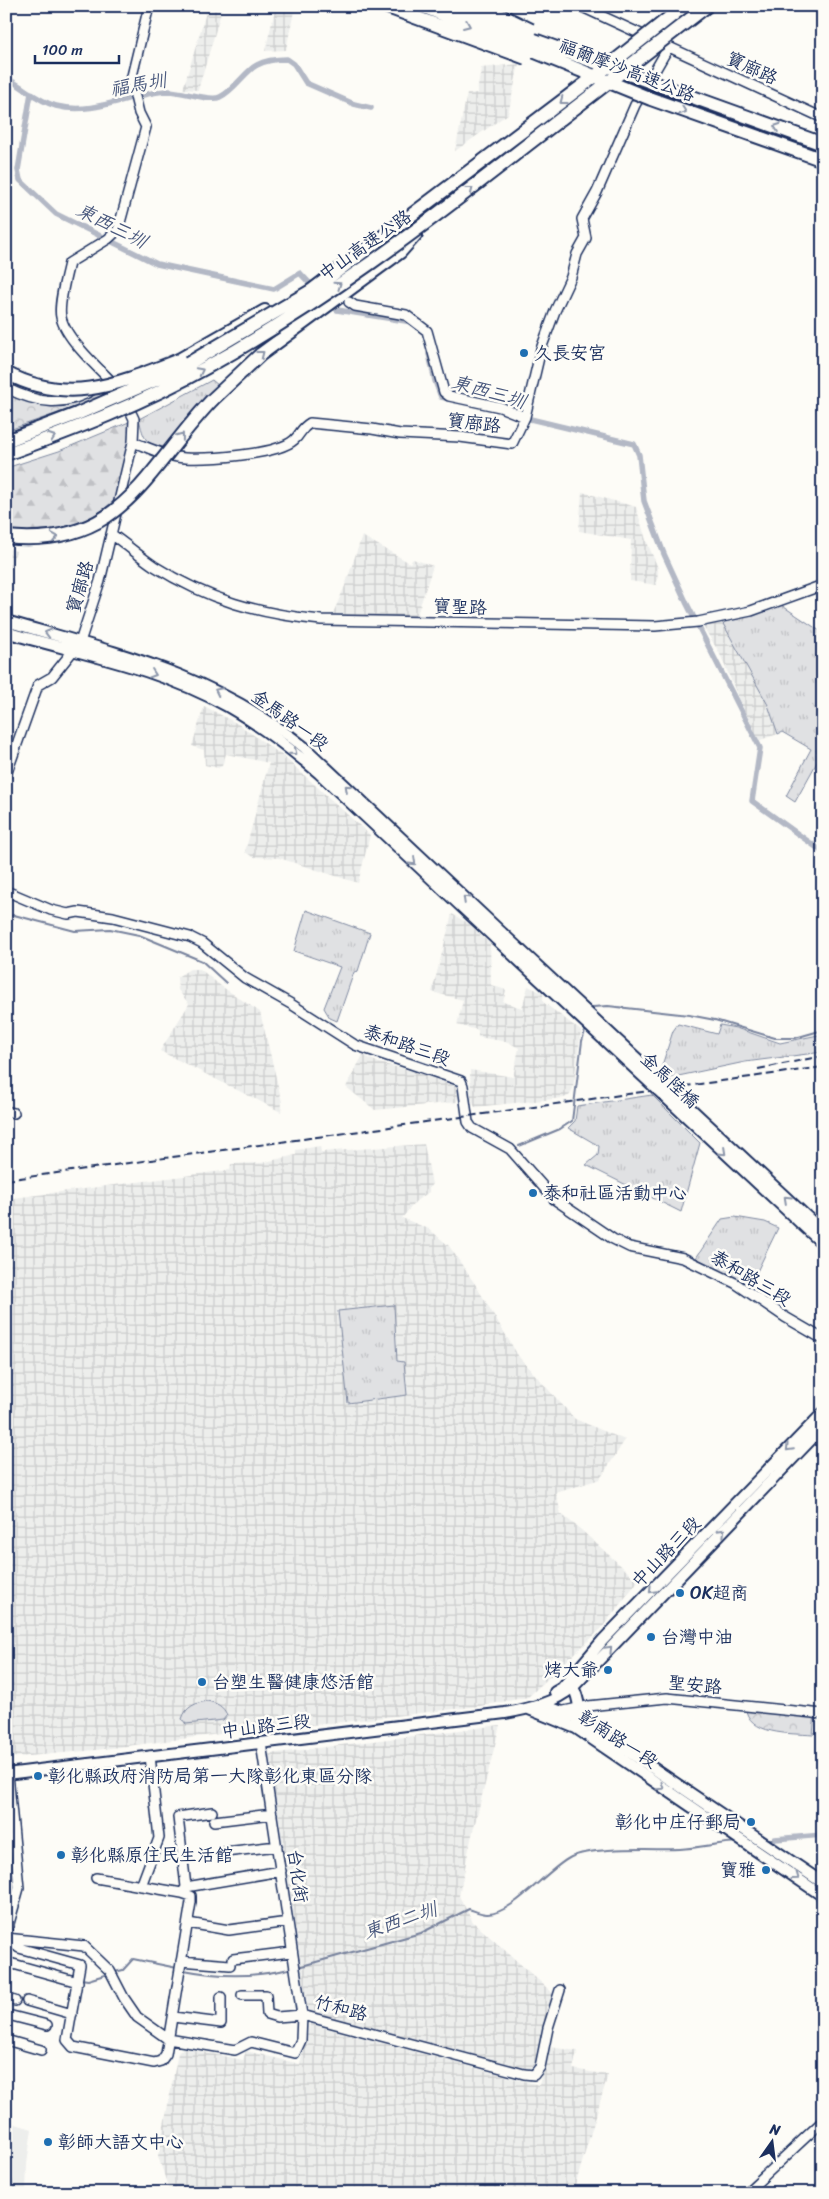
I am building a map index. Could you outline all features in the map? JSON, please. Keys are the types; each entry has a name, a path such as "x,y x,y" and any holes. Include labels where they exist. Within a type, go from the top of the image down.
{"highway":[{"path":"385,6 602,87 651,99"},
{"name":"福爾摩沙高速公路","path":"422,6 651,99 823,160"},
{"name":"福爾摩沙高速公路","path":"453,6 512,32 686,93 823,144"},
{"path":"482,6 522,27 686,93"},
{"name":"中山高速公路","path":"6,441 77,414 174,372 311,291 572,94 684,6"},
{"name":"中山高速公路","path":"6,454 78,428 131,405 205,368 276,327 424,225 707,6"},
{"path":"6,537 43,539 78,532 97,523 128,500 194,419 245,368 261,354 400,252 424,225"},
{"path":"6,373 30,384 61,390 93,389 122,383 179,360 280,303 311,291"}],"main road":[{"name":"金馬路一段","path":"6,622 77,646"},
{"name":"金馬路一段","path":"6,632 136,658 195,680 225,694 275,725 326,767 499,936"},
{"name":"金馬陸橋","path":"499,936 823,1232"},
{"name":"金馬陸橋","path":"499,936 823,1244"},
{"name":"中山路三段","path":"567,1687 604,1640 823,1412"},
{"name":"中山路三段","path":"7,1774 529,1709 567,1687 823,1427"},
{"path":"567,1687 574,1715"},
{"name":"彰南路一段","path":"529,1709 546,1708 574,1715 823,1883"},
{"name":"彰南路一段","path":"529,1709 574,1715 676,1797 770,1858 823,1896"}],"street":[{"path":"115,384 76,345 61,319 60,307 70,264 108,239 118,230 146,127 139,113 131,80 149,6"},
{"name":"寶廍路","path":"580,6 823,118"},
{"name":"寶廍路","path":"133,442 184,458 227,457 280,446 295,439 302,428 310,423 372,429 400,434 460,437 512,444 525,417 542,349 555,311 571,276 577,254 586,238 582,219 597,192 635,105 668,48"},
{"path":"349,302 355,306 406,316 427,331 444,392 450,396 500,407 525,417"},
{"path":"6,369 40,384 61,389 115,384"},
{"name":"寶廍路","path":"77,646 100,581 133,442 134,419 115,384"},
{"path":"6,388 29,398 53,403 82,397 97,387"},
{"name":"寶聖路","path":"111,534 154,566 178,580 225,602 273,614 322,620 655,626 698,622 751,611 823,585"},
{"path":"6,775 38,685 52,677 77,646"},
{"name":"泰和路三段","path":"6,891 51,910 68,914 78,912 113,917 190,937 202,943 245,978 355,1045 460,1081 463,1086 468,1122 472,1128 510,1149 554,1199 592,1226 629,1247 683,1258 735,1283 785,1317 823,1339"},
{"name":"聖安路","path":"574,1715 667,1698 823,1714"},
{"name":"台化街","path":"261,1743 302,2015"},
{"path":"141,1886 160,1838 150,1756"},
{"path":"7,1774 19,1888 6,1937 18,1948 80,1965 68,2040 73,2047 154,2063 162,2060 166,2054 191,1896 184,1890 178,1817 212,1812"},
{"path":"214,1821 272,1814"},
{"path":"225,1852 277,1846"},
{"path":"96,1878 141,1886 184,1890 224,1880 281,1871"},
{"path":"188,1922 229,1930 288,1922"},
{"name":"竹和路","path":"6,1937 84,1946 111,1975 137,2017 168,2039 235,2050 251,2042 295,2053 301,2040 302,2015 524,2074 534,2075 540,2067 548,2028 560,1990"},
{"path":"180,1966 231,1962 292,1952"},
{"path":"6,1962 78,1979"},
{"path":"242,1995 266,1995 268,2014 277,2017 302,2015"},
{"path":"173,2017 221,2023 221,1997"},
{"path":"27,2001 72,2014"},
{"path":"12,2016 47,2025"},
{"path":"6,2040 40,2050"},
{"path":"746,2193 823,2121"}],"shaded area":[{"path":"208,6 223,6 198,90 183,89"},
{"path":"276,6 295,6 286,50 265,51"},
{"path":"519,64 508,114 455,151 467,94 477,93 481,68"},
{"path":"582,492 636,507 646,540 658,568 657,585 630,581 631,540 579,531"},
{"path":"362,536 410,563 413,559 433,566 415,621 330,620 345,586"},
{"path":"6,548 16,551 6,579"},
{"path":"721,620 769,705 778,734 757,741 719,652 702,625"},
{"path":"204,706 238,724 283,756 370,835 358,883 279,858 253,857 245,852 269,763 226,754 222,766 218,768 205,765 204,750 192,746"},
{"path":"452,914 468,923 490,944 491,985 506,990 503,1002 522,1008 528,986 543,993 543,1002 581,1031 573,1088 570,1095 564,1098 475,1107 471,1099 470,1070 513,1077 519,1048 508,1042 478,1037 478,1030 457,1025 463,1000 432,992"},
{"path":"190,969 200,969 221,986 260,1012 282,1102 281,1112 160,1051 189,1004 178,990 177,977"},
{"path":"363,1055 379,1063 417,1072 457,1087 457,1102 375,1110 346,1087"},
{"path":"424,1144 432,1184 429,1192 416,1201 402,1218 429,1229 449,1246 475,1284 519,1357 575,1419 625,1440 600,1479 556,1493 561,1514 638,1581 601,1629 528,1697 480,1706 235,1732 96,1750 6,1758 6,1199 230,1170 231,1164 261,1163 296,1155 296,1150 320,1146 321,1152"},
{"path":"500,1725 471,1839 459,1896 473,1922 556,1996 535,2072 312,2013 308,2009 269,1754"},
{"path":"310,2024 539,2085 549,2047 577,2051 573,2069 608,2075 573,2193 170,2193 158,2156 178,2053 183,2048 243,2060 246,2051 300,2064"},
{"path":"6,2121 32,2129 27,2163 26,2193 6,2193"}],"green space":[{"path":"212,380 219,386 164,450 152,445 146,439 139,419"},
{"path":"117,389 116,393 6,431 6,390 50,402"},
{"path":"129,422 131,427 116,498 105,508 79,523 65,527 36,531 6,530 6,468 59,451"},
{"path":"778,603 823,633 823,739 816,751 821,755 795,802 786,796 811,749 782,732 778,734 768,705 721,620 764,612"},
{"path":"306,910 370,933 358,971 354,972 337,1021 330,1018 324,1008 340,967 294,951"},
{"path":"678,1024 717,1034 720,1025 736,1028 780,1043 823,1034 823,1052 745,1062 664,1079 660,1072 673,1031"},
{"path":"652,1095 700,1143 681,1212 586,1165 598,1155 599,1146 568,1128 575,1121 577,1106"},
{"path":"735,1217 765,1222 778,1228 750,1286 696,1258 722,1219"},
{"path":"394,1305 397,1361 404,1362 407,1395 348,1403 338,1311"},
{"path":"207,1701 217,1704 224,1709 227,1715 223,1720 186,1724 182,1719 186,1711 195,1704"},
{"path":"745,1706 815,1713 813,1735 782,1733 762,1728 748,1716"},
{"path":"6,2168 12,2180 14,2193 6,2193"}],"waterway":[{"name":"福馬圳","path":"6,78 49,104 70,108 85,108 168,91 216,98 230,90 257,65 268,61 287,59 294,64 306,83 354,104 371,108"},
{"name":"東西三圳","path":"31,93 18,170 20,180 56,214 157,264 274,289 300,273 314,288"},
{"name":"東西三圳","path":"330,303 337,310 412,322"},
{"name":"東西三圳","path":"429,354 441,397 450,399"},
{"name":"東西三圳","path":"522,417 634,444 639,455 644,501 664,554 687,604 760,748 752,801 823,852"},
{"path":"6,917 14,915 75,931 110,929 139,935 202,961 226,983"},
{"path":"591,1012 593,1007 608,1006 689,1015 715,1020 775,1038 795,1038 823,1030"},
{"path":"519,1146 560,1129 572,1121 582,1041 586,1028"},
{"name":"東西二圳","path":"775,1839 823,1835"},
{"name":"東西二圳","path":"766,1839 775,1839"},
{"name":"東西二圳","path":"298,1967 421,1933 469,1909 485,1914 497,1912 518,1900 562,1863 571,1857 581,1854 624,1849 680,1849 737,1842"},
{"name":"東西二圳","path":"115,1972 123,1970 133,1959 177,1968"},
{"name":"東西二圳","path":"184,1970 238,1975 266,1973 293,1968"},
{"name":"東西二圳","path":"81,1979 88,1980 108,1974"}],"railway":[{"path":"758,1069 823,1056"},
{"path":"6,1180 823,1067"}],"place":[{"name":"久長安宮","path":"524,353"},
{"name":"泰和社區活動中心","path":"533,1193"},
{"name":"OK超商","path":"680,1593"},
{"name":"台灣中油","path":"651,1637"},
{"name":"烤大爺","path":"608,1670"},
{"name":"台塑生醫健康悠活館","path":"202,1682"},
{"name":"彰化縣政府消防局第一大隊彰化東區分隊","path":"38,1776"},
{"name":"彰化中庄仔郵局","path":"751,1822"},
{"name":"彰化縣原住民生活館","path":"61,1855"},
{"name":"寶雅","path":"766,1870"},
{"name":"彰師大語文中心","path":"48,2142"}]}
